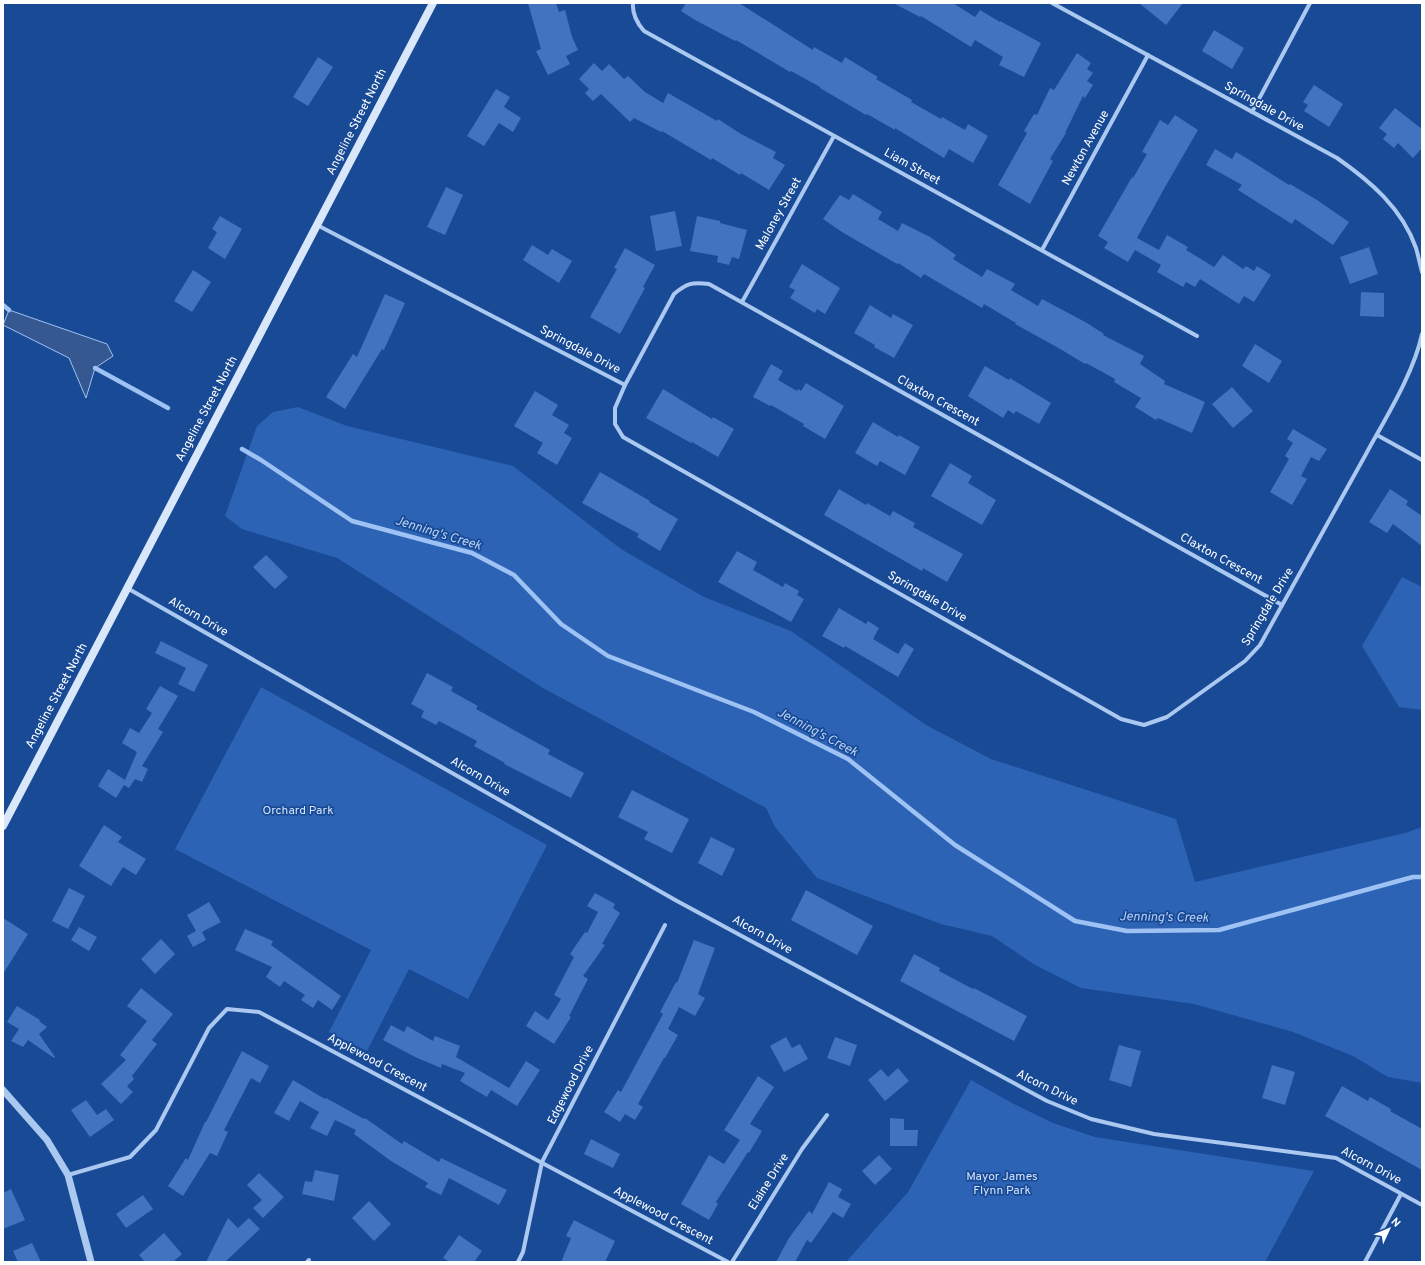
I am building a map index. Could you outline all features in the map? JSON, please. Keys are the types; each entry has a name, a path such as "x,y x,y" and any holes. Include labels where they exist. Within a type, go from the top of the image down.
{"main road":[{"name":"Angeline Street North","path":"3,826 433,3"}],"street":[{"name":"Liam Street","path":"633,3 634,15 638,24 644,31 1197,336"},
{"name":"Springdale Drive","path":"1052,3 1337,158 1362,175 1384,195 1403,220 1416,247 1422,272"},
{"path":"1252,112 1310,3"},
{"name":"Newton Avenue","path":"1042,250 1148,55"},
{"name":"Maloney Street","path":"742,302 834,136"},
{"name":"Springdale Drive","path":"317,225 625,385 615,408 614,424 623,437 1121,719 1144,725 1167,717 1245,661 1260,645 1377,435 1406,379 1419,349 1422,334"},
{"name":"Claxton Crescent","path":"625,385 674,294 683,286 695,282 709,284 1282,605"},
{"path":"1377,435 1422,460"},
{"name":"Alcorn Drive","path":"127,588 677,901 1047,1101 1091,1119 1154,1134 1336,1158 1422,1206"},
{"name":"Edgewood Drive","path":"518,1262 523,1252 542,1162 665,925"},
{"name":"Applewood Crescent","path":"68,1175 130,1157 156,1130 209,1028 227,1010 259,1012 728,1262"},
{"path":"3,1090 47,1140 68,1175 92,1262"},
{"name":"Elaine Drive","path":"732,1262 802,1149 827,1115"},
{"path":"1365,1262 1401,1194"}],"green space":[{"path":"298,407 347,426 513,466 621,549 704,597 791,631 926,725 991,759 1176,819 1195,882 1405,833 1422,827 1422,1083 1388,1077 1353,1056 1293,1032 1194,1004 1081,988 1035,965 992,936 941,924 817,878 775,827 766,808 543,688 337,558 242,529 225,516 257,426 273,412"},
{"path":"1402,577 1422,587 1422,710 1399,707 1362,646"},
{"name":"Orchard Park","path":"261,687 547,845 468,999 409,969 367,1051 329,1032 371,950 175,849"},
{"name":"Mayor James Flynn Park","path":"971,1080 1012,1103 1053,1123 1095,1137 1314,1171 1265,1262 846,1262 908,1192"}],"shaded area":[{"path":"9,310 107,344 113,356 95,368 86,398 69,358 3,325"}],"building":[{"path":"528,3 556,3 559,12 565,10 572,37 578,50 566,56 570,64 548,75 536,51 541,49"},
{"path":"686,3 739,3 813,50 814,47 842,63 845,57 878,77 876,79 912,100 911,102 941,119 942,117 965,130 968,124 988,136 973,163 949,149 944,158 895,128 895,130 867,114 866,115 820,87 791,71 790,72 736,40 735,41 695,20 681,11"},
{"path":"893,3 953,3 975,17 980,10 1041,43 1024,77 999,65 1003,57 975,40 971,47 921,16 920,17"},
{"path":"1139,3 1183,3 1166,25"},
{"path":"1214,30 1244,48 1232,69 1202,51"},
{"path":"1077,53 1091,63 1087,69 1093,73 1087,81 1093,85 1085,98 1083,96 1066,133 1050,159 1053,161 1030,204 998,185 1027,133 1024,131 1034,114 1037,115 1050,88 1054,90"},
{"path":"318,57 333,67 308,106 293,97"},
{"path":"594,63 602,71 609,64 624,79 628,76 645,92 663,103 668,93 717,121 718,119 741,134 776,152 773,158 785,165 769,190 712,158 711,160 662,131 661,132 634,118 630,122 601,94 593,101 585,93 589,89 579,79"},
{"path":"1314,85 1343,104 1329,127 1304,111 1308,105 1303,102"},
{"path":"496,89 510,97 504,107 521,118 513,132 499,123 484,146 467,136"},
{"path":"1395,108 1422,129 1422,148 1413,158 1398,143 1394,148 1383,139 1387,134 1379,128"},
{"path":"1175,115 1198,130 1137,238 1159,250 1167,235 1188,247 1186,250 1214,267 1223,255 1243,269 1246,266 1254,271 1257,266 1271,275 1254,302 1244,296 1239,304 1200,279 1195,287 1186,282 1183,287 1157,272 1161,265 1135,250 1128,262 1104,248 1108,242 1098,236 1147,154 1142,152 1160,120 1168,125"},
{"path":"1215,149 1232,159 1236,152 1289,185 1290,184 1317,200 1349,222 1333,245 1295,219 1292,224 1238,190 1242,185 1206,165"},
{"path":"446,187 463,195 445,235 427,227"},
{"path":"853,194 882,212 878,219 898,231 902,223 930,237 956,255 953,259 982,277 987,269 1015,284 1011,290 1038,306 1042,299 1087,323 1104,334 1103,335 1144,356 1140,364 1165,381 1164,384 1205,402 1192,433 1158,418 1156,420 1135,407 1141,398 1114,382 1115,379 1086,363 1085,364 1015,324 1016,323 984,304 982,308 924,274 921,278 898,263 897,264 842,232 823,219 840,195 849,200"},
{"path":"675,211 682,246 656,251 650,216"},
{"path":"220,216 242,229 225,259 208,248 217,232 212,229"},
{"path":"697,216 720,221 720,223 747,230 739,259 732,257 729,265 717,262 718,256 690,251"},
{"path":"532,245 548,255 552,249 572,261 559,283 523,260"},
{"path":"1369,247 1378,274 1350,284 1340,257"},
{"path":"625,248 655,265 643,287 645,288 620,334 590,317 617,269 614,268"},
{"path":"802,264 840,288 825,314 817,309 815,313 790,298 795,290 789,287"},
{"path":"193,270 211,282 192,312 174,301"},
{"path":"1361,292 1384,293 1384,317 1360,316"},
{"path":"385,294 405,303 384,350 382,349 345,409 326,397 353,354 357,357"},
{"path":"870,305 891,318 893,314 913,325 894,358 874,347 875,345 854,333"},
{"path":"1255,344 1282,361 1269,383 1242,366"},
{"path":"771,364 783,371 778,380 797,391 798,389 801,391 806,383 844,406 825,439 803,426 804,424 771,405 770,406 753,397"},
{"path":"985,366 1009,380 1010,378 1051,403 1039,424 1016,411 1014,414 1008,410 1003,418 968,396"},
{"path":"1232,387 1253,411 1233,428 1212,404"},
{"path":"663,389 712,419 713,417 734,429 718,457 646,418"},
{"path":"535,391 558,405 552,415 569,425 564,433 572,438 557,465 537,453 543,443 514,426"},
{"path":"873,422 898,437 899,435 920,447 905,475 880,461 877,466 855,453"},
{"path":"1293,429 1327,449 1319,461 1311,457 1301,476 1307,479 1292,505 1270,492 1289,459 1285,456 1293,443 1287,439"},
{"path":"950,463 972,476 968,483 996,500 982,525 931,496"},
{"path":"600,472 678,519 660,551 637,537 639,534 582,503"},
{"path":"839,489 866,505 867,503 890,516 893,511 915,523 913,527 963,554 947,582 923,568 922,571 824,515"},
{"path":"1390,489 1408,501 1406,505 1422,516 1422,546 1393,524 1387,533 1369,522"},
{"path":"737,551 757,562 753,570 783,587 785,583 799,591 797,595 804,599 791,622 718,582"},
{"path":"266,555 288,577 275,589 253,567"},
{"path":"839,608 866,624 868,621 879,628 873,639 898,654 905,643 914,649 898,677 845,646 844,648 822,636"},
{"path":"161,641 208,665 194,692 178,684 186,668 155,653"},
{"path":"427,673 453,687 451,691 478,706 476,709 550,750 548,754 584,773 571,798 504,764 505,763 474,746 477,741 439,721 436,725 421,717 424,711 411,704"},
{"path":"160,686 178,696 158,729 163,732 142,766 148,769 142,782 135,779 129,788 124,785 116,798 98,786 108,769 125,780 137,752 122,743 130,728 139,733 152,713 146,709"},
{"path":"632,790 689,819 672,853 644,839 648,832 618,817"},
{"path":"104,825 122,837 118,842 146,859 136,875 123,867 111,886 79,866"},
{"path":"711,837 735,849 722,876 698,863"},
{"path":"69,888 85,896 68,929 52,921"},
{"path":"806,890 873,926 857,955 791,920"},
{"path":"595,893 615,904 613,908 620,913 602,944 605,945 583,976 588,979 569,1016 571,1017 554,1044 526,1026 535,1011 548,1020 561,999 554,995 574,957 570,954 585,932 587,933 598,912 587,906"},
{"path":"209,902 221,922 202,932 206,940 193,947 187,936 196,931 187,915"},
{"path":"3,918 28,934 3,974"},
{"path":"79,927 97,937 89,951 71,940"},
{"path":"245,929 273,941 271,945 341,996 332,1010 318,1000 313,1008 301,1000 305,995 284,981 280,987 266,977 272,967 235,950"},
{"path":"161,939 175,954 155,974 141,959"},
{"path":"694,940 715,948 698,994 705,998 695,1016 679,1007 668,1029 678,1035 638,1104 643,1107 635,1120 625,1114 620,1122 604,1112 618,1090 621,1092 663,1014 660,1012 676,982 677,983"},
{"path":"914,954 940,968 939,971 1027,1016 1014,1041 900,981"},
{"path":"141,988 173,1014 152,1040 157,1044 132,1076 134,1079 127,1086 133,1092 121,1104 101,1084 126,1060 120,1055 147,1021 127,1006"},
{"path":"17,1006 40,1020 39,1021 47,1027 39,1034 55,1057 54,1058 28,1040 23,1047 11,1041 19,1029 7,1022"},
{"path":"391,1025 404,1032 407,1026 433,1041 435,1036 460,1046 456,1057 509,1088 526,1061 540,1070 517,1106 491,1090 487,1097 460,1081 465,1073 442,1064 441,1068 415,1057 383,1040"},
{"path":"786,1037 792,1048 800,1044 808,1059 784,1072 770,1046"},
{"path":"835,1037 857,1045 850,1066 827,1058"},
{"path":"1119,1045 1141,1051 1131,1087 1109,1080"},
{"path":"242,1051 269,1066 260,1083 251,1078 224,1130 228,1132 217,1156 210,1153 183,1196 168,1186 186,1158 188,1160 205,1122"},
{"path":"1272,1065 1295,1072 1285,1105 1262,1098"},
{"path":"898,1068 909,1081 885,1101 868,1080 881,1069 888,1077"},
{"path":"758,1076 774,1087 750,1124 762,1131 716,1202 718,1204 709,1220 681,1204 709,1155 724,1164 740,1140 724,1130"},
{"path":"293,1080 325,1099 326,1098 364,1119 365,1118 402,1144 404,1141 439,1162 441,1158 507,1190 499,1205 449,1178 441,1195 425,1187 428,1183 391,1161 354,1134 356,1130 335,1120 327,1136 310,1128 319,1112 300,1101 289,1121 274,1113"},
{"path":"1342,1086 1368,1101 1370,1097 1391,1109 1390,1111 1422,1129 1422,1170 1325,1116"},
{"path":"86,1100 97,1115 106,1109 114,1120 90,1137 71,1110"},
{"path":"890,1118 904,1119 904,1130 918,1130 917,1146 890,1146"},
{"path":"591,1139 620,1154 613,1168 584,1154"},
{"path":"879,1155 892,1169 875,1185 862,1171"},
{"path":"315,1170 339,1175 334,1201 302,1194 305,1181 312,1182"},
{"path":"259,1173 284,1197 263,1218 253,1208 262,1200 247,1185"},
{"path":"829,1182 842,1189 838,1197 851,1204 843,1218 833,1212 811,1243 807,1240 795,1262 776,1262 789,1238 809,1211 812,1214"},
{"path":"11,1189 25,1220 3,1229 3,1193"},
{"path":"143,1195 153,1209 126,1228 116,1214"},
{"path":"369,1201 391,1224 374,1241 352,1218"},
{"path":"228,1218 238,1228 249,1218 260,1229 225,1262 206,1262"},
{"path":"574,1220 615,1241 605,1262 561,1262 571,1238 566,1236"},
{"path":"164,1233 182,1254 173,1262 145,1262 139,1255"},
{"path":"459,1235 482,1251 474,1262 450,1262 443,1258"},
{"path":"32,1243 41,1262 18,1262 13,1251"}],"waterway":[{"path":"3,305 9,310"},
{"name":"Jenning's Creek","path":"95,368 168,408"},
{"name":"Jenning's Creek","path":"242,449 261,460 352,521 472,553 514,575 561,624 608,656 754,712 848,759 955,845 1075,921 1127,931 1219,930 1413,877 1422,877"}]}
